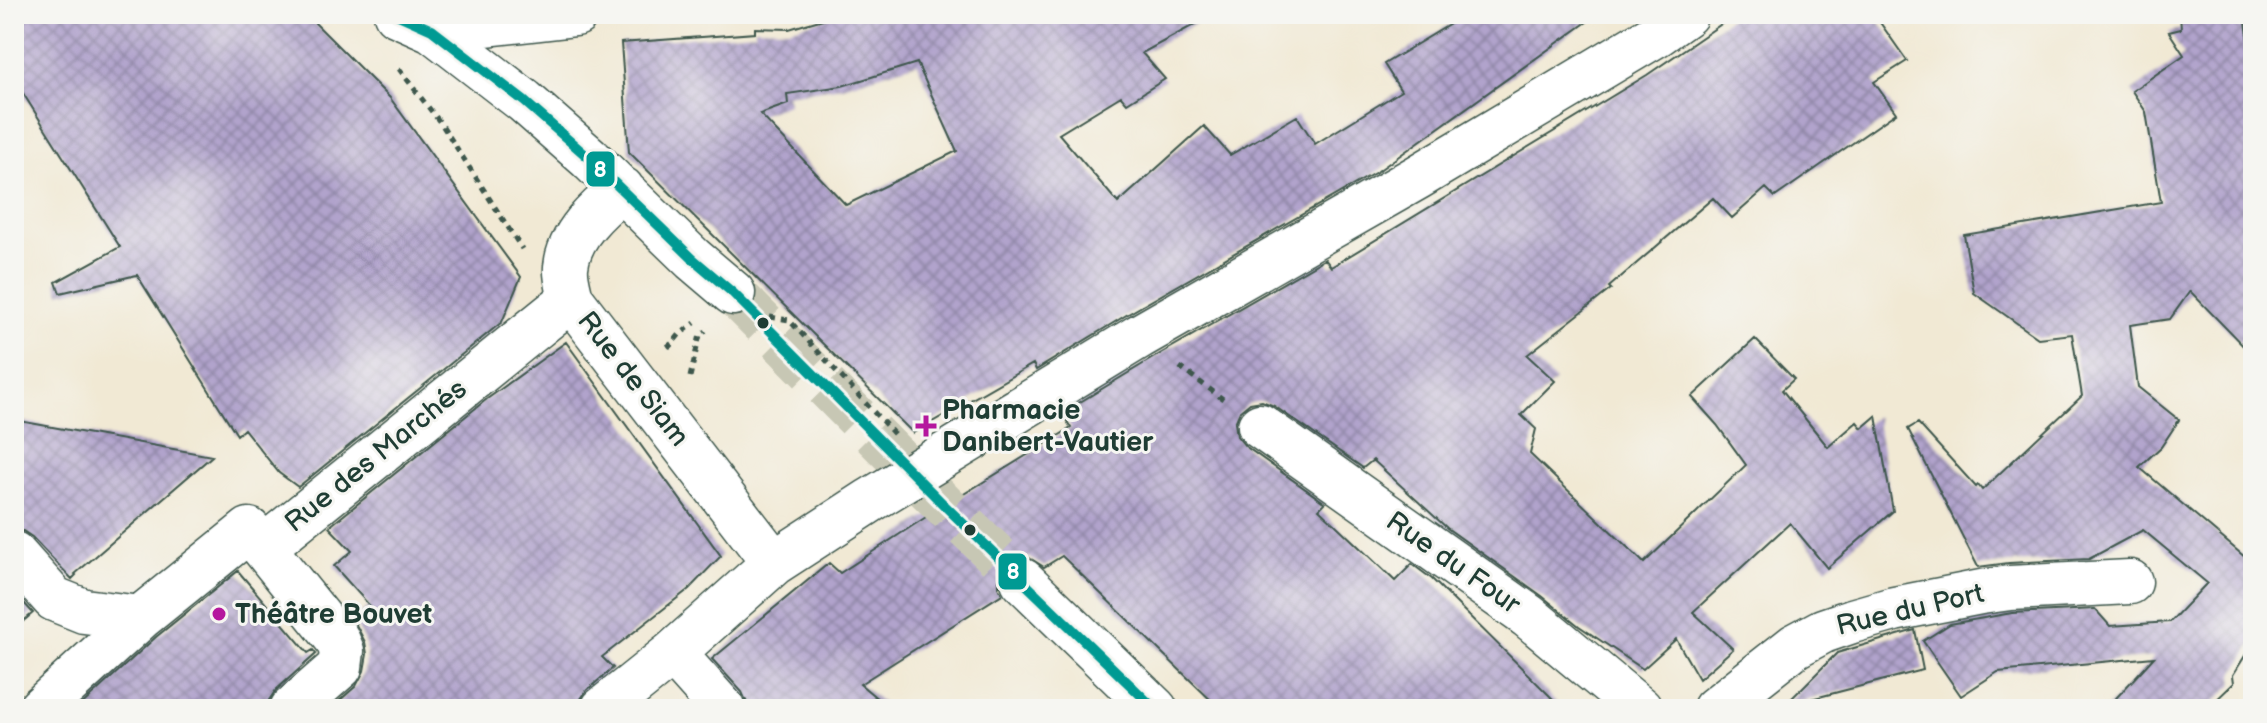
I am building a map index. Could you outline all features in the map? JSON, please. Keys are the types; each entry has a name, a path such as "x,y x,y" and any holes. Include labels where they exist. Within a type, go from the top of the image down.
{"street":[{"path":"414,22 576,14"},
{"path":"603,709 673,653 774,563 924,467 1140,336 1418,177 1686,14"},
{"path":"414,22 524,101 622,189 693,259 736,312"},
{"name":"Rue de Siam","path":"622,189 591,217 571,249 561,306 774,563"},
{"name":"Rue des Marchés","path":"40,709 140,618 249,530 264,547 561,306"},
{"name":"Rue du Four","path":"1260,426 1528,616 1640,709"},
{"path":"264,547 337,639 342,651 340,667 292,709"},
{"path":"14,554 54,599 84,611 140,618"},
{"path":"1023,581 1155,709"},
{"name":"Rue du Port","path":"1715,709 1795,646 1823,631 1852,621 1894,609 1995,590 2130,582"},
{"path":"673,653 723,709"}],"path":[{"name":"Rue de Siam","path":"395,63 442,125 561,306"},
{"path":"683,376 690,378 700,335 736,312 789,320 924,467"},
{"path":"663,337 670,346 680,334"},
{"path":"1179,366 1260,426"}],"building":[{"path":"14,14 306,14 390,98 521,277 502,322 298,487 279,473 244,429 237,435 137,275 60,293 56,282 120,247 14,79"},
{"path":"840,14 1214,14 1142,53 1165,79 1127,103 1121,96 1059,134 1118,203 1204,126 1230,155 1297,116 1315,144 1401,91 1384,64 1467,14 1598,14 1378,171 1036,370 1033,364 913,433 629,152 621,43 755,33 755,28 789,29","holes":["917,63 957,151 846,205 760,114 788,104 787,94 842,86"]},
{"path":"1736,14 1874,14 1907,61 1874,82 1896,113 1775,197 1766,188 1732,218 1713,198 1609,287 1611,289 1527,355 1555,381 1521,415 1536,429 1530,454 1644,563 1746,465 1692,397 1755,339 1794,379 1782,390 1828,447 1857,422 1862,428 1876,416 1893,511 1827,568 1790,523 1693,612 1733,649 1699,679 1676,639 1643,669 1579,626 1447,528 1373,460 1363,468 1274,406 1262,401 1250,403 1240,411 1235,423 1237,436 1245,446 1325,503 1319,509 1395,581 1412,564 1432,579 1563,709 1220,709 1062,556 1044,567 1028,557 1015,557 1006,563 999,576 1002,594 860,684 890,709 747,709 742,692 712,659 829,563 840,573 1071,428 1062,413 1325,259 1331,267 1647,75"},
{"path":"2180,14 2245,14 2253,71 2253,356 2190,291 2170,319 2130,325 2138,387 2179,420 2161,447 2139,467 2253,564 2253,643 2233,675 2234,683 2207,709 2106,709 2154,657 1998,672 1961,696 1923,641 1950,624 2012,613 2095,609 2110,626 2170,622 2207,583 2143,530 2089,559 1978,567 1908,429 1918,423 1982,490 2082,396 2072,334 2038,338 1974,293 1964,235 2161,202 2146,112 2132,91 2184,55 2169,32 2181,29"},
{"path":"566,342 721,556 689,589 602,657 613,668 587,690 574,709 330,709 356,686 364,671 367,654 365,642 353,619 370,606 334,566 352,551 329,527 487,399"},
{"path":"14,420 212,456 72,579 32,537 14,530"},
{"name":"Théâtre Bouvet","path":"238,571 308,653 313,650 316,654 276,690 269,700 268,709 77,709 156,637"},
{"path":"14,592 33,613 14,629"},
{"path":"1915,630 1923,670 1784,706 1837,653"}],"tunnel":[{"path":"733,293 1023,581"}],"transit line":[{"name":"8","path":"396,14 432,30 524,101 589,158 693,259 733,293 945,506 1155,709"}],"place":[{"name":"Pharmacie Danibert-Vautier","path":"926,426"},
{"name":"Théâtre Bouvet","path":"219,614"}]}
